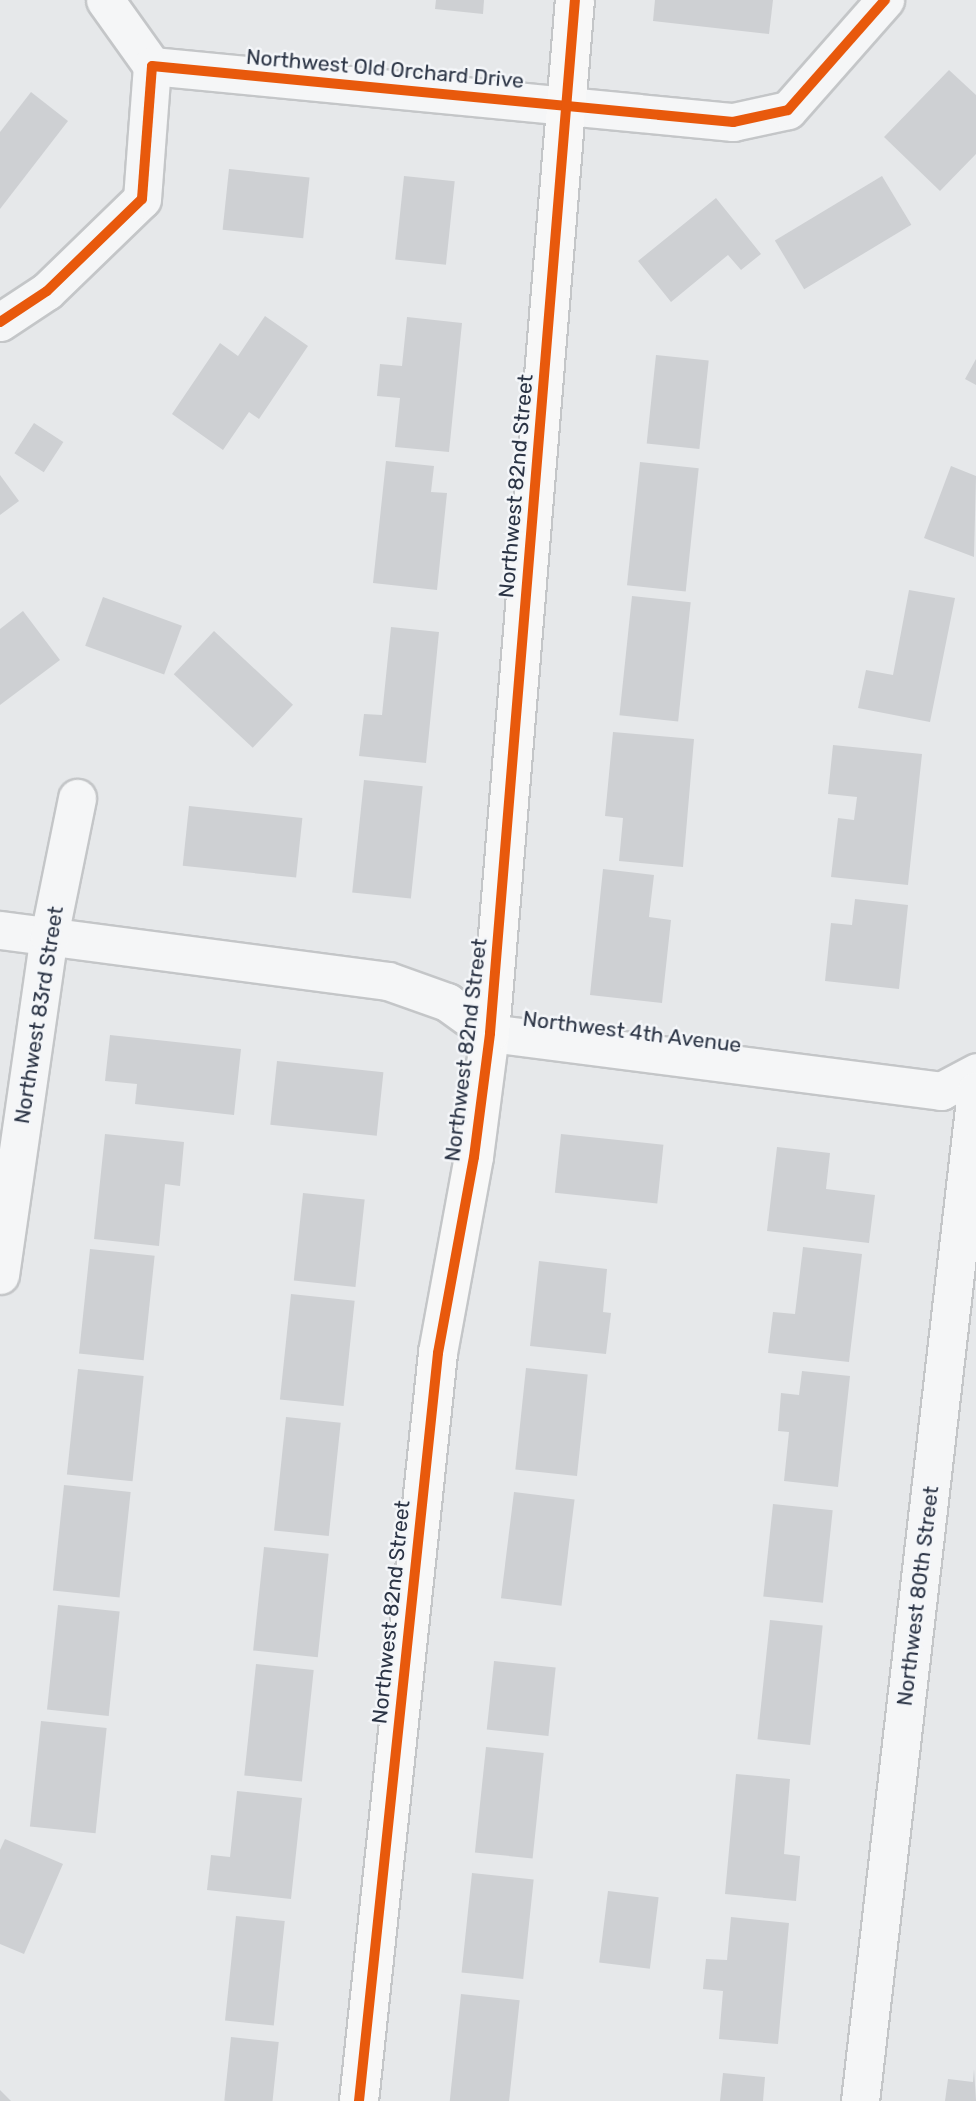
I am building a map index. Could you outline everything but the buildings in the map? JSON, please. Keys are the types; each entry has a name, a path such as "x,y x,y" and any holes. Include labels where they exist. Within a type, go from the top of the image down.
{"street":[{"path":"0,322 47,290 142,199 152,66 105,0"},
{"name":"Northwest 82nd Street","path":"359,2101 438,1353 474,1157 490,1033 575,0"},
{"name":"Northwest Old Orchard Drive","path":"152,66 733,122 788,110 885,0"},
{"name":"Northwest 83rd Street","path":"0,1275 49,936 78,798"},
{"name":"Northwest 4th Avenue","path":"0,930 388,981 447,1002 490,1033 941,1091 976,1072"},
{"name":"Northwest 80th Street","path":"860,2101 976,1091"}],"cycle path":[{"path":"359,2101 438,1353 474,1157 490,1033 575,0"},
{"path":"0,322 47,291 142,199 152,66 733,122 788,110 885,0"}]}
